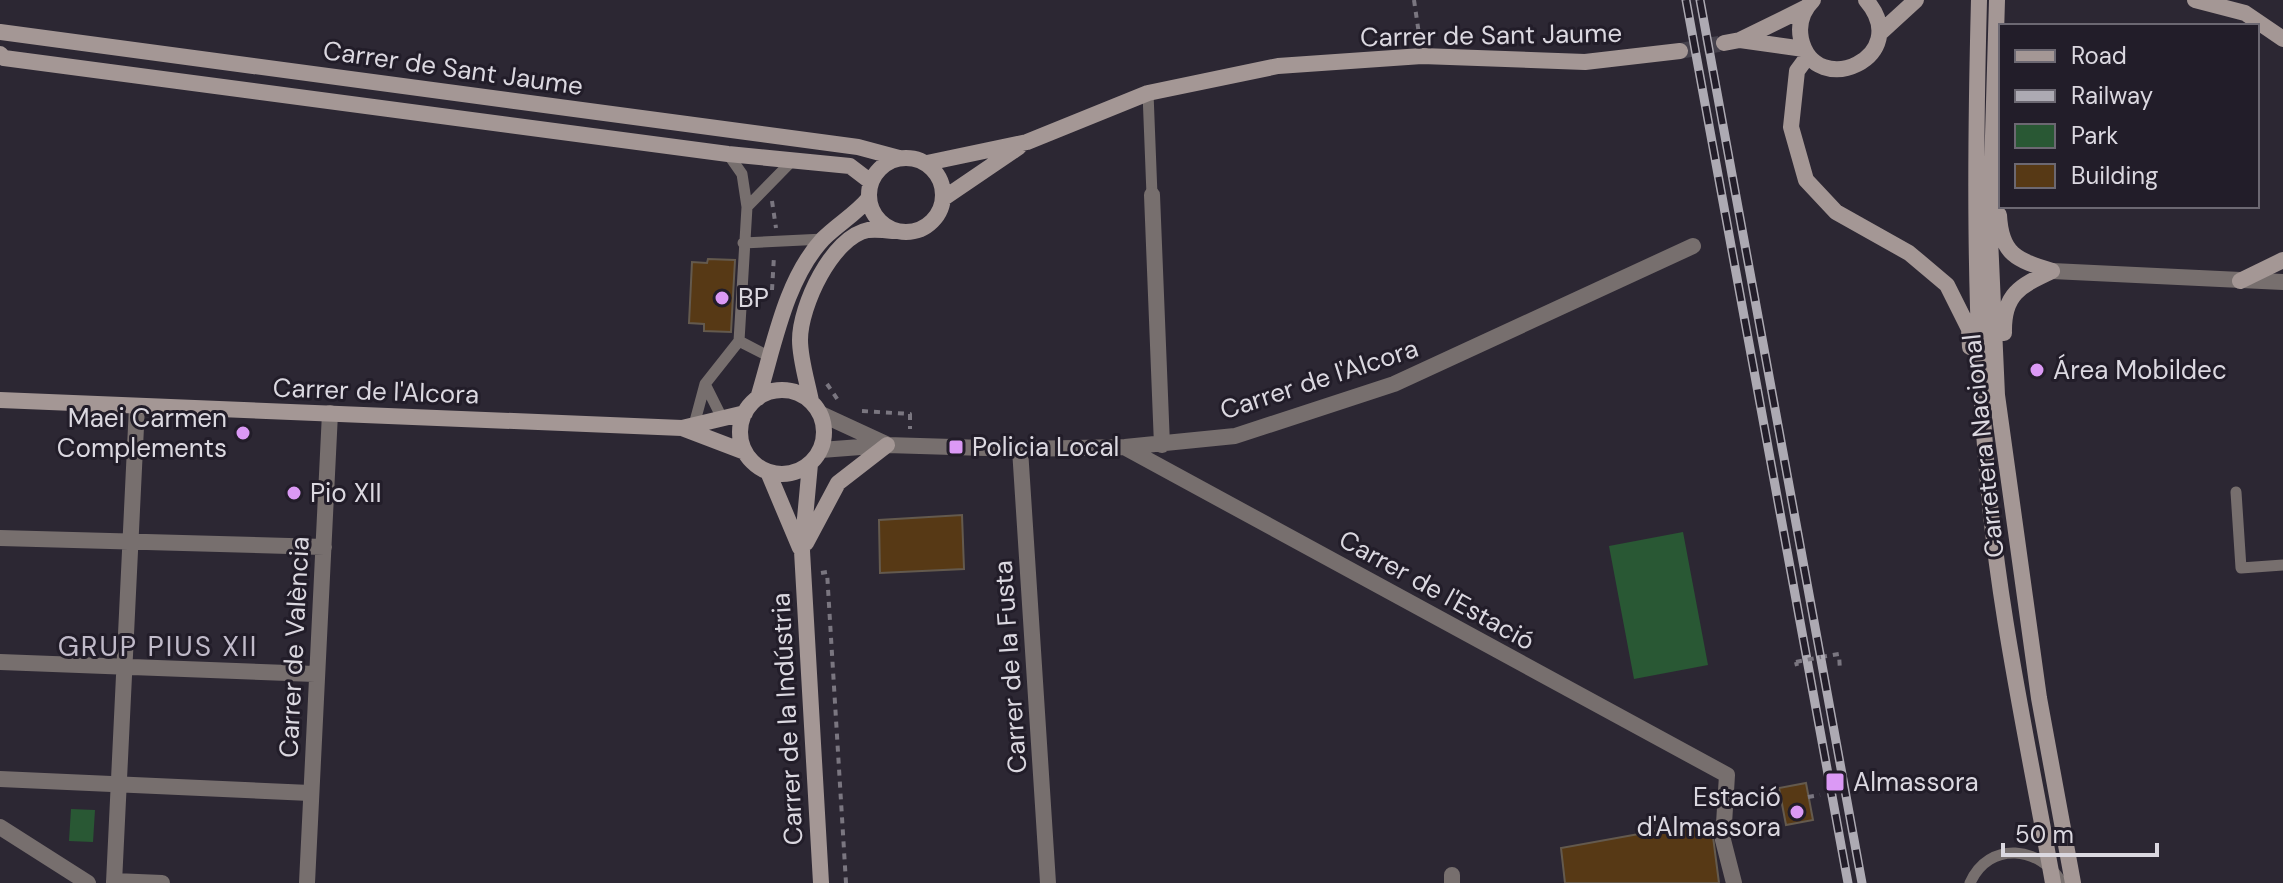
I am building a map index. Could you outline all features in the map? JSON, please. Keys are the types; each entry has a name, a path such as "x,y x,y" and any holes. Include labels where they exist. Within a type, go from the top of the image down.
{"street":[{"path":"1866,0 1876,12 1880,33"},
{"path":"1809,4 1732,41 1806,53 1827,69 1852,69 1872,55 1880,33 1916,0"},
{"name":"Carretera Nacional","path":"1979,0 1977,235 1986,461 1995,546 2052,875"},
{"name":"Carretera Nacional","path":"1997,0 1990,254 1997,395 2039,698 2073,883"},
{"path":"2195,0 2245,13 2283,39"},
{"path":"1809,4 1799,29 1806,53 1797,71 1791,127 1806,180 1836,212 1909,253 1947,285 1969,329 1975,416 1986,461"},
{"name":"Carrer de Sant Jaume","path":"0,32 842,144 899,158"},
{"name":"Carrer de Sant Jaume","path":"927,163 1027,142 1148,93 1278,66 1422,56 1585,62 1680,51"},
{"name":"Carrer de Sant Jaume","path":"0,54 4,58 728,154 850,166 870,190"},
{"name":"Carrer de Sant Jaume","path":"944,198 1027,142"},
{"path":"758,398 788,296 824,239 857,213 878,171 887,163 909,157 927,163 940,178 944,198 941,209 927,226 917,231 866,230 838,249 814,285 807,302 800,339 825,432 821,450 810,464 787,474 768,472 758,467 745,452 740,437 745,413 758,398 766,393 785,390 803,395 816,407"},
{"path":"1992,159 2000,230 2004,246 2014,256 2052,271 2283,282"},
{"path":"870,190 877,218 894,231"},
{"path":"1152,195 1162,445"},
{"name":"Carrer de l'Alcora","path":"821,450 887,445 1020,449 1125,447 1235,436 1394,384 1693,246"},
{"path":"2240,281 2283,260"},
{"path":"2003,442 2007,415 2004,312 2025,283 2052,271"},
{"name":"Carrer de l'Alcora","path":"0,400 688,426 745,452"},
{"path":"137,406 114,882 162,883"},
{"name":"Carrer de l'Alcora","path":"816,407 887,445"},
{"name":"Carrer de València","path":"307,883 330,413"},
{"path":"688,426 745,413"},
{"path":"802,551 838,483 887,445"},
{"name":"Carrer de l'Estació","path":"1125,447 1727,775 1723,840 1734,883"},
{"name":"Carrer de la Fusta","path":"1020,449 1048,883"},
{"name":"Carrer de la Indústria","path":"810,464 802,551 821,883"},
{"name":"Carrer de la Indústria","path":"768,472 802,551"},
{"path":"0,538 324,547"},
{"path":"0,662 315,674"},
{"path":"0,779 310,793"},
{"path":"0,827 88,883"}],"lane":[{"path":"1148,93 1152,195"},
{"path":"688,426 705,384 739,341 747,207 742,174 728,154"},
{"path":"747,207 793,160"},
{"path":"743,243 824,239"},
{"path":"739,341 770,357"},
{"path":"705,384 722,418"},
{"path":"2236,492 2241,568 2283,565"},
{"path":"1970,883 1984,863 2005,853 2028,853 2062,883"}],"path":[{"path":"1414,0 1422,56"},
{"path":"770,183 776,241 770,290 788,296"},
{"path":"822,375 832,394 849,411 910,414 909,445"},
{"path":"803,574 827,572 846,883"},
{"path":"1797,664 1839,654 1840,671"},
{"path":"1808,797 1820,795"}],"green space":[{"path":"1683,532 1708,665 1634,679 1609,546"},
{"path":"71,809 95,810 93,842 69,841"}],"building":[{"path":"708,259 735,260 731,332 704,331 704,324 689,323 692,262 707,263"},
{"path":"962,515 964,569 880,573 879,520"},
{"name":"Estació d'Almassora","path":"1806,783 1813,820 1786,825 1779,788"},
{"path":"1711,821 1719,883 1565,883 1561,848"}],"tunnel":[{"path":"1680,51 1724,43"}],"railway":[{"path":"1686,0 1848,883"},
{"path":"1700,0 1862,883"}],"place":[{"name":"BP","path":"722,298"},
{"name":"Área Mobildec","path":"2037,370"},
{"name":"Maei Carmen Complements","path":"243,433"},
{"name":"Policia Local","path":"956,447"},
{"name":"Pio XII","path":"294,493"},
{"name":"Almassora","path":"1835,782"},
{"name":"Estació d'Almassora","path":"1797,812"}],"district":[{"name":"GRUP PIUS XII","path":"158,646"}]}
